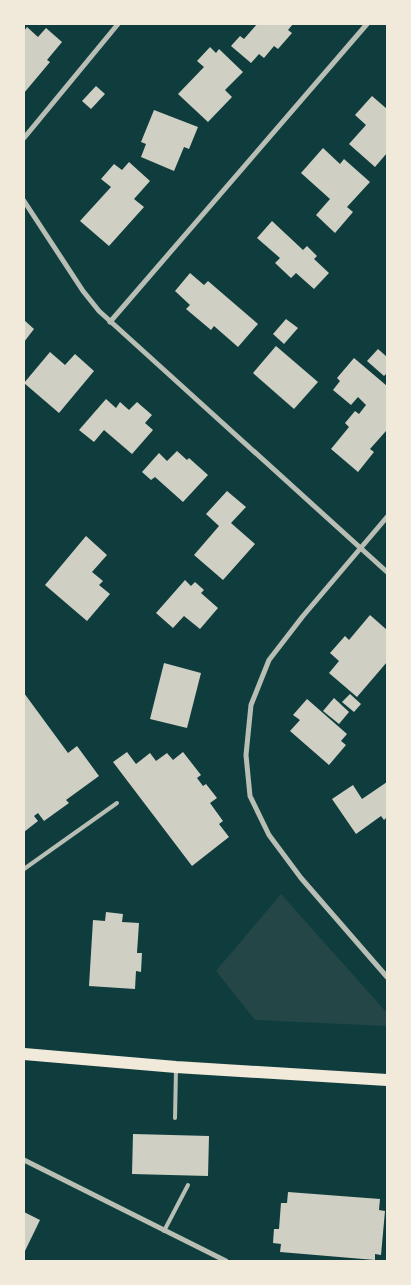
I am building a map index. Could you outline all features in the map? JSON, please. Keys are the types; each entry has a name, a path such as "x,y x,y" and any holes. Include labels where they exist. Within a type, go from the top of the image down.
{"main road":[{"path":"24,1054 176,1067 387,1080"}],"street":[{"path":"24,138 118,24"},
{"path":"110,322 367,24"},
{"path":"24,201 98,311 387,572"},
{"path":"387,518 303,616 269,660 250,705 246,755 250,796 269,835 301,878 387,977"},
{"path":"24,1160 226,1261"}],"lane":[{"path":"24,869 117,802"},
{"path":"175,1118 176,1067"},
{"path":"164,1231 188,1185"}],"shaded area":[{"path":"281,894 387,1013 387,1026 255,1020 216,971"}],"building":[{"path":"257,24 293,24 288,30 292,33 278,49 274,46 264,58 259,54 251,63 231,46 240,36 244,39"},
{"path":"27,27 38,37 46,28 62,42 47,60 50,62 24,93 24,31"},
{"path":"210,47 216,53 219,49 243,72 225,90 232,97 208,122 178,94 204,67 197,61"},
{"path":"96,86 105,94 91,109 82,101"},
{"path":"372,96 387,109 387,153 375,167 349,144 366,125 355,115"},
{"path":"154,110 198,127 189,149 184,147 174,171 141,157 146,144 141,142"},
{"path":"323,148 340,164 344,159 370,182 347,207 353,212 335,233 316,215 330,199 301,173"},
{"path":"129,162 150,181 134,199 144,207 109,246 80,221 111,187 101,179 114,164 122,170"},
{"path":"272,221 303,250 307,246 317,256 314,259 329,273 314,289 296,273 291,278 275,263 280,258 257,238"},
{"path":"190,273 204,285 208,281 258,324 238,347 214,326 211,330 186,309 190,305 175,291"},
{"path":"286,319 298,328 284,344 273,334"},
{"path":"24,320 34,329 24,342"},
{"path":"276,346 318,382 294,409 253,373"},
{"path":"378,349 387,357 387,373 384,376 367,361"},
{"path":"50,352 65,365 75,354 94,371 59,413 24,383"},
{"path":"354,358 387,386 387,432 370,449 374,452 358,472 331,449 349,427 345,423 355,411 359,414 366,405 358,397 351,405 333,390 340,381 337,378"},
{"path":"106,399 116,408 120,402 129,410 137,402 152,415 145,423 153,430 132,454 104,430 94,442 79,430"},
{"path":"177,451 187,460 189,458 208,475 183,502 155,477 151,480 142,472 159,453 167,461"},
{"path":"227,491 246,507 231,523 255,544 223,580 194,555 219,526 206,514"},
{"path":"86,536 107,555 92,572 103,581 99,585 110,594 87,621 45,585"},
{"path":"185,580 191,586 195,582 204,590 201,593 218,608 200,629 184,616 173,628 156,613"},
{"path":"370,615 387,630 387,662 357,697 329,673 339,661 330,653 345,636 349,640"},
{"path":"164,663 201,673 187,728 150,719"},
{"path":"24,693 68,753 77,746 99,776 66,800 69,803 44,821 38,813 34,816 38,821 24,832"},
{"path":"350,694 361,704 354,712 342,702"},
{"path":"334,698 349,712 339,724 323,711"},
{"path":"307,699 347,734 341,741 346,745 329,765 290,731 300,720 293,715"},
{"path":"127,752 136,764 150,753 156,761 167,753 173,760 183,752 201,775 197,778 203,786 206,784 217,798 210,803 223,821 219,824 229,837 192,866 113,762"},
{"path":"387,782 387,817 384,820 381,816 356,834 332,799 353,785 362,799"},
{"path":"106,912 123,914 122,922 139,923 137,953 142,953 141,972 136,971 135,989 89,986 93,920 105,921"},
{"path":"133,1134 209,1136 208,1176 132,1174"},
{"path":"288,1192 380,1199 379,1210 385,1211 381,1255 375,1254 375,1260 280,1252 281,1244 273,1243 274,1229 279,1229 281,1203 287,1203"},
{"path":"24,1212 40,1220 24,1253"}]}
